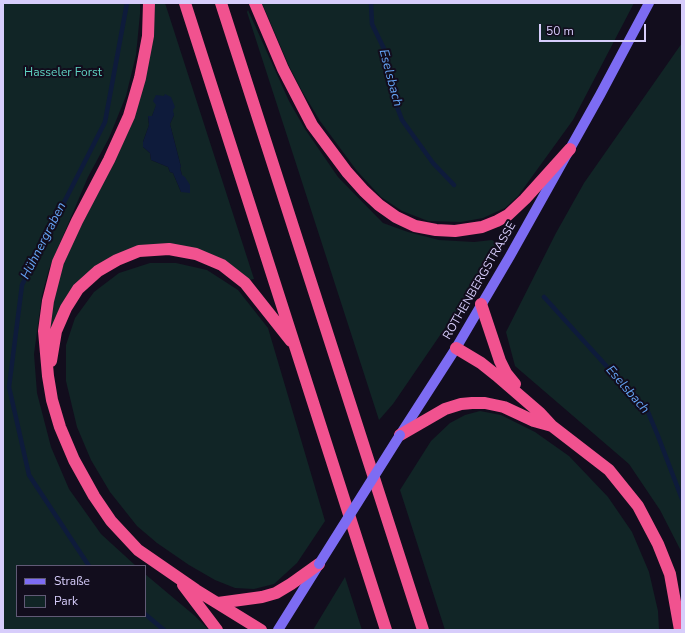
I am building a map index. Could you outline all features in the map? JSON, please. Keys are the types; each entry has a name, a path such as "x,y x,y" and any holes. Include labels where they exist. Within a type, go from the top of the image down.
{"highway":[{"path":"149,3 148,36 140,78 129,116 109,160 76,221 58,262 48,301 44,331 48,376 52,400 60,427 74,460 94,496 111,521 138,550 178,578 261,630"},
{"path":"185,3 386,630"},
{"path":"221,3 423,627"},
{"path":"255,3 283,69 312,125 338,161 364,191 379,205 396,217 415,226 436,230 455,230 482,227 497,221 508,215 525,199 570,149"},
{"path":"48,376 56,331 66,308 78,289 98,271 117,260 139,251 169,249 189,252 222,265 245,283 295,347"},
{"path":"481,304 500,361 506,373 527,401"},
{"path":"456,348 481,363 527,401 552,426 609,470 638,506 670,574 680,630"},
{"path":"400,436 445,409 472,403 485,403 504,407 534,421 552,426"},
{"path":"218,603 262,597 276,593 319,564"},
{"path":"178,578 216,630"},
{"path":"673,630 676,603"}],"main road":[{"name":"ROTHENBERGSTRASSE","path":"278,630 456,348 570,149 649,3"}],"green space":[{"name":"Hasseler Forst","path":"3,3 140,3 136,55 126,96 109,138 88,177 49,269 42,295 34,354 37,393 51,447 69,489 101,534 135,565 16,565 16,617 146,617 146,575 195,616 209,630 3,630"},
{"path":"155,3 165,3 254,279 248,280 191,248 102,263 51,336 48,333 49,316 63,261 107,174 153,33","holes":["164,96 174,115 170,124 181,167 181,192 173,173 170,172 168,167 151,160 150,153 143,147 143,142 149,125 148,117 152,116 157,104"]},
{"path":"262,3 634,3 573,120 518,196 505,208 483,218 461,222 428,221 402,211 381,197 357,171 320,121 302,91 289,66"},
{"path":"248,10 289,101 305,129 338,177 383,223 408,232 439,240 474,242 492,240 501,246 393,404 379,420 247,12"},
{"path":"682,43 682,553 660,510 629,464 515,366 506,332 556,233 584,183"},
{"path":"150,263 176,263 207,270 238,290 268,328 325,521 297,563 274,584 254,589 235,588 215,580 189,565 157,543 137,526 110,492 91,460 77,427 66,381 66,345 75,318 94,292 119,273"},
{"path":"480,411 501,415 535,432 569,456 608,497 632,532 649,572 658,611 659,630 445,630 400,490 431,441 450,423 465,415"},
{"path":"345,577 362,630 313,630"}],"water":[{"path":"165,94 171,97 175,107 173,110 174,115 170,124 182,175 190,185 190,193 181,192 173,173 170,172 168,167 151,160 150,153 143,147 143,142 149,125 148,116 152,116 156,105 153,101 156,95 164,96"}],"waterway":[{"name":"Hühnergraben","path":"88,565 29,475 9,387 22,285 105,122 127,3"},
{"name":"Eselsbach","path":"371,3 372,24 387,55 391,91 402,120 433,163 454,185"},
{"name":"Eselsbach","path":"544,297 648,412 682,499"},
{"name":"Hühnergraben","path":"146,615 164,630"}]}
